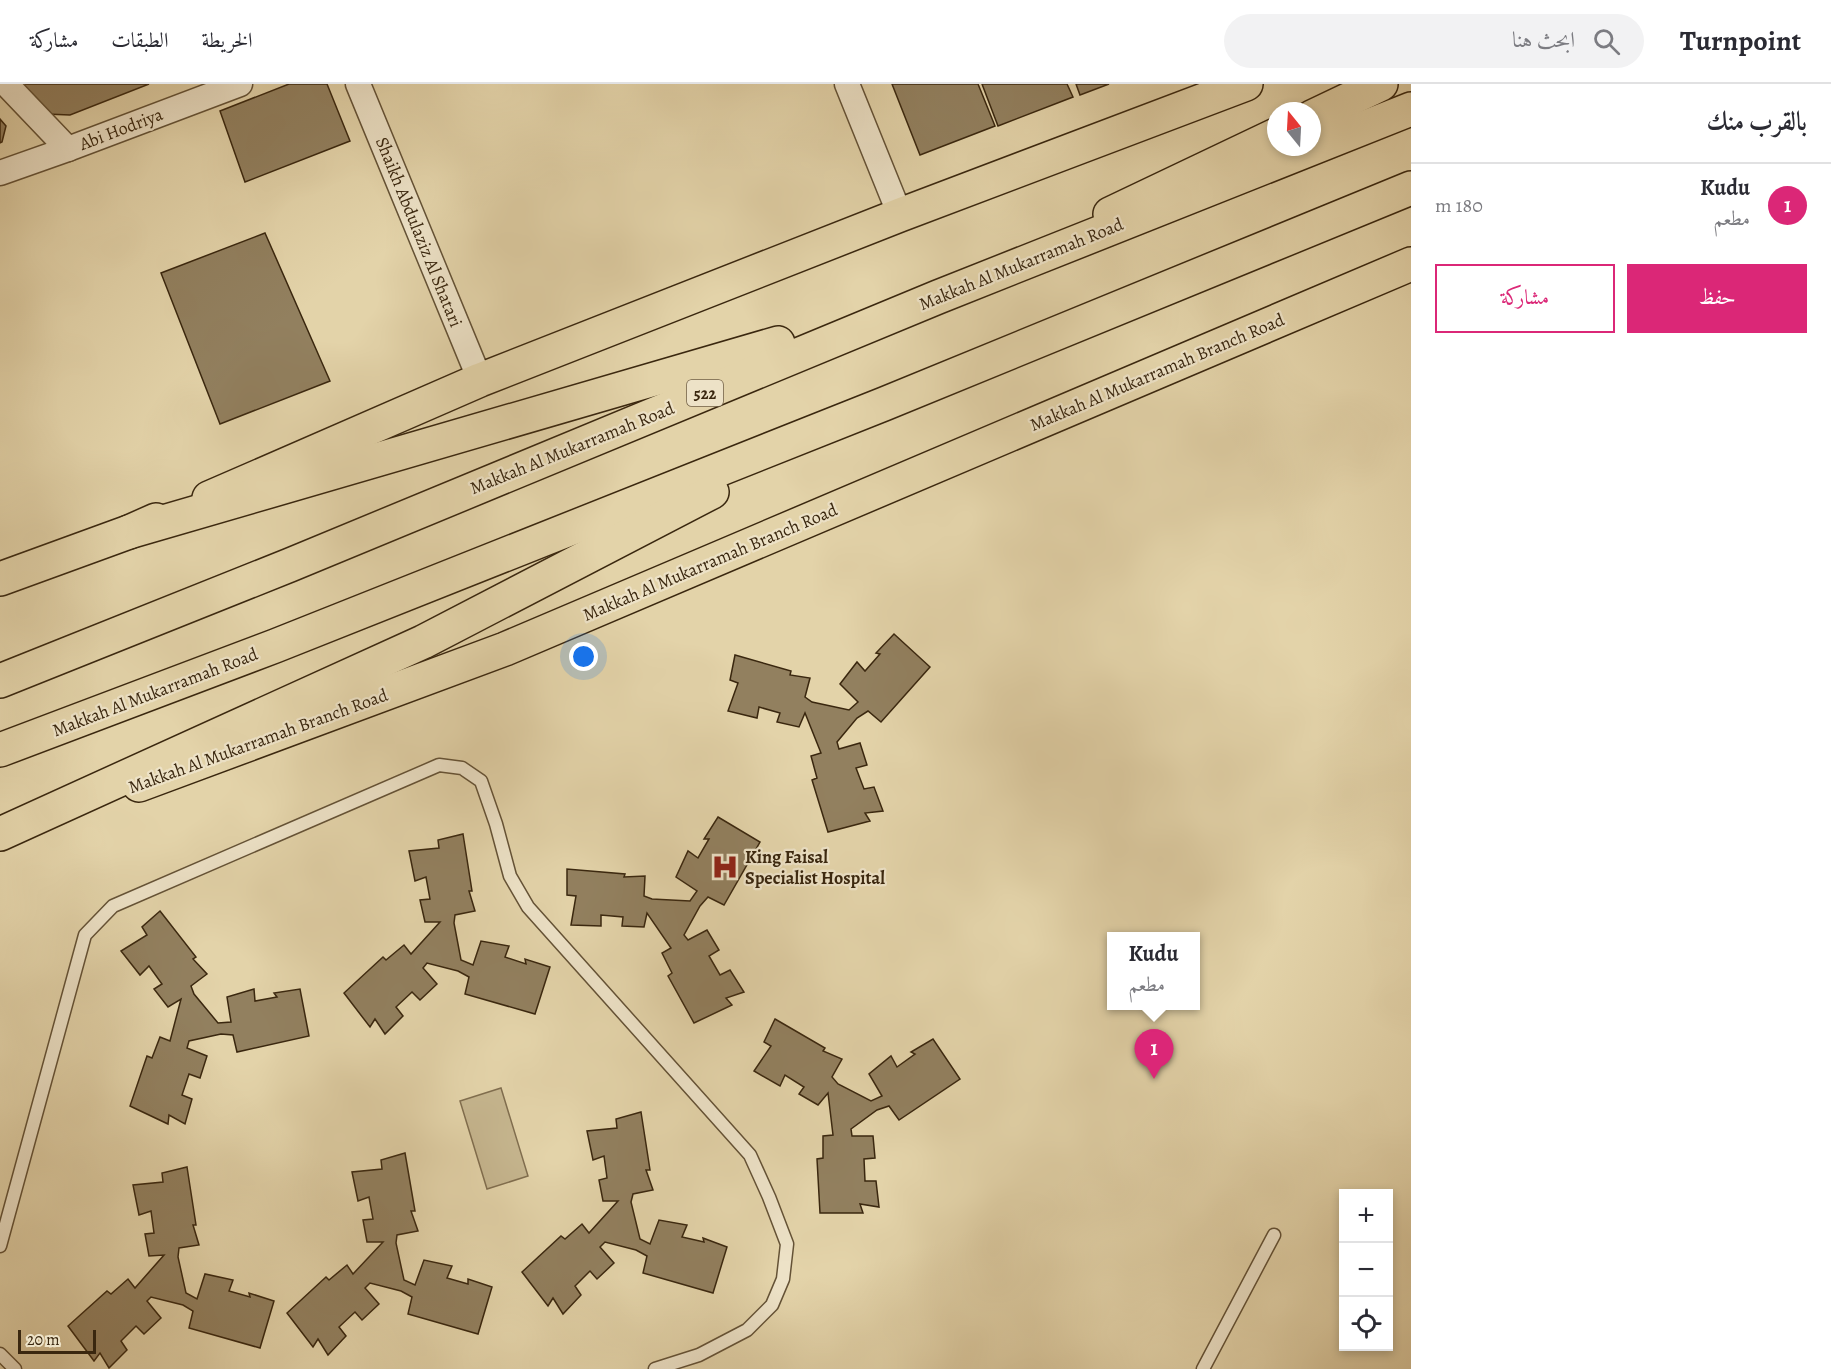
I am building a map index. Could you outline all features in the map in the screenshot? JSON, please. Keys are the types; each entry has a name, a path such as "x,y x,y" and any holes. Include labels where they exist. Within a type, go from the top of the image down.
{"main road":[{"path":"0,579 129,532 480,380 900,215 1246,84"},
{"path":"1321,113 1381,84"},
{"name":"Makkah Al Mukarramah Road","path":"0,681 290,565 938,297 1411,109"},
{"path":"129,532 938,297 1267,139"},
{"name":"Makkah Al Mukarramah Road","path":"0,750 275,646 884,404 1411,188"},
{"path":"1164,290 1411,206"},
{"name":"Makkah Al Mukarramah Branch Road","path":"0,836 505,649 1411,264"},
{"path":"0,836 423,642 884,404"}],"street":[{"path":"6,84 68,149"},
{"name":"Abi Hodriya","path":"0,173 240,84"},
{"name":"Shaikh Abdulaziz Al Shatari","path":"358,84 480,380"},
{"path":"847,84 900,215"}],"lane":[{"path":"0,1246 85,934 113,906 439,765 462,768 481,781 510,876 528,907 750,1155 788,1244 783,1279 772,1305 747,1330 699,1355 655,1369"},
{"path":"1203,1369 1274,1235"},
{"path":"0,1354 15,1369"}],"shaded area":[{"path":"501,1088 528,1176 487,1189 460,1101"}],"building":[{"path":"18,84 149,84 70,115 46,114"},
{"path":"289,84 327,84 350,141 245,182 220,111"},
{"path":"892,84 978,84 995,126 920,155"},
{"path":"982,84 1067,84 1073,97 998,126"},
{"path":"1076,84 1109,84 1080,95"},
{"path":"0,119 6,126 0,143"},
{"path":"265,233 330,381 220,424 161,273"},
{"path":"894,634 930,667 881,722 868,711 857,718 837,742 839,749 860,743 867,765 856,768 864,789 874,787 883,811 865,813 870,821 828,832 812,780 817,778 811,756 821,753 805,713 799,727 777,722 780,713 759,707 757,718 728,711 738,683 730,680 735,655 791,671 790,675 810,678 805,697 812,702 849,710 858,702 840,684 857,662 865,671 880,654 876,653"},
{"path":"718,817 760,842 724,905 708,897 700,906 684,935 688,940 707,930 719,950 709,956 720,975 730,970 744,992 726,998 732,1005 694,1023 668,976 672,973 662,953 671,948 647,913 644,927 622,926 623,917 601,915 601,926 571,925 576,896 567,895 567,869 625,874 624,877 645,876 644,896 652,899 690,901 697,891 676,877 688,851 698,858 709,839 704,839"},
{"path":"463,834 472,891 469,891 475,911 455,915 454,923 461,960 473,965 481,941 509,946 505,957 526,964 525,959 550,967 535,1014 465,994 469,977 458,971 427,963 423,968 437,984 420,1000 412,992 396,1007 403,1016 385,1034 375,1019 370,1027 344,993 383,957 386,960 404,945 411,954 440,922 425,922 420,900 430,899 426,877 415,881 409,851 439,848 438,840"},
{"path":"160,911 196,957 193,959 207,974 191,986 194,994 218,1023 231,1022 227,997 254,989 255,1001 277,997 274,993 300,989 309,1036 237,1052 233,1035 221,1034 189,1041 187,1048 207,1056 200,1078 189,1074 182,1095 192,1099 185,1124 169,1115 168,1124 130,1106 147,1056 152,1058 160,1037 170,1041 181,999 168,1007 154,989 162,984 149,966 140,975 121,951 147,935 142,927"},
{"path":"775,1019 825,1048 823,1051 842,1059 832,1077 838,1084 871,1101 882,1096 869,1074 891,1056 897,1067 915,1054 911,1052 933,1039 960,1079 899,1120 889,1106 877,1110 851,1129 852,1136 873,1136 875,1158 864,1159 865,1181 876,1181 879,1207 860,1204 863,1213 820,1213 817,1159 823,1158 823,1136 833,1135 828,1093 818,1105 799,1094 804,1087 785,1075 780,1086 754,1071 771,1046 764,1042"},
{"path":"641,1112 650,1170 646,1170 653,1190 633,1194 631,1202 640,1239 650,1244 659,1220 687,1225 682,1237 704,1242 703,1238 727,1247 713,1293 643,1273 647,1256 636,1250 605,1242 600,1247 614,1263 597,1279 590,1271 575,1286 581,1295 563,1314 553,1298 548,1306 522,1272 561,1236 565,1239 582,1224 589,1233 618,1201 603,1201 599,1180 607,1178 604,1156 593,1160 587,1131 617,1128 616,1119"},
{"path":"405,1153 415,1211 411,1211 418,1231 397,1235 396,1243 404,1280 415,1285 424,1260 452,1266 447,1278 468,1284 468,1279 492,1287 478,1334 408,1314 412,1297 401,1291 370,1283 365,1288 379,1304 362,1320 355,1312 339,1327 346,1336 328,1355 318,1339 313,1347 287,1313 326,1277 329,1280 347,1265 353,1274 383,1242 367,1242 363,1220 373,1219 369,1197 358,1201 352,1172 382,1169 381,1160"},
{"path":"187,1167 196,1225 193,1225 199,1245 179,1248 178,1257 186,1293 197,1299 205,1274 233,1280 229,1291 250,1297 249,1293 274,1301 260,1348 189,1328 193,1311 183,1305 151,1297 147,1301 161,1318 144,1334 136,1326 121,1341 127,1350 109,1368 100,1353 94,1361 68,1326 107,1291 111,1294 128,1279 135,1288 164,1255 149,1256 145,1234 154,1233 151,1211 139,1215 133,1185 163,1182 162,1173"}],"place":[{"name":"King Faisal Specialist Hospital","path":"725,867"},
{"name":"Kudu","path":"1154,1079"}]}
